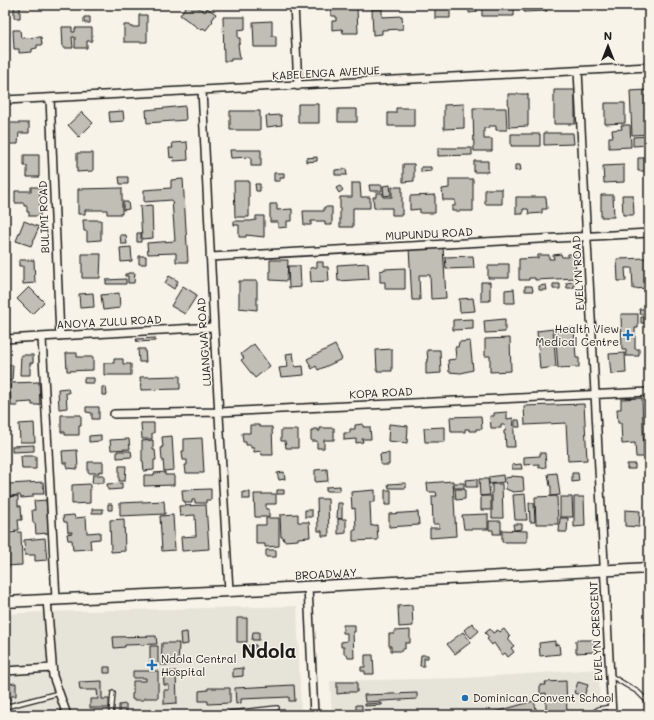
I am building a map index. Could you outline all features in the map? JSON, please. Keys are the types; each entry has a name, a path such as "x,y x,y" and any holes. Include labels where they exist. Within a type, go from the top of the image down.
{"main road":[{"name":"BROADWAY","path":"5,602 649,568"}],"street":[{"path":"294,5 298,86"},
{"name":"KABELENGA AVENUE","path":"5,100 649,67"},
{"name":"EVELYN ROAD","path":"578,71 604,570"},
{"name":"LUANGWA ROAD","path":"202,90 229,591"},
{"name":"BULIMI ROAD","path":"50,98 60,336"},
{"name":"MUPUNDU ROAD","path":"210,257 649,233"},
{"name":"ANOYA ZULU ROAD","path":"5,339 214,327"},
{"path":"42,338 52,599 52,668 67,715"},
{"name":"KOPA ROAD","path":"114,414 219,412 649,392"},
{"name":"EVELYN CRESCENT","path":"604,570 612,715"},
{"path":"308,587 314,715"},
{"path":"5,671 52,668"}],"lane":[{"path":"610,676 638,692 649,703"},
{"path":"111,715 113,692"},
{"path":"5,707 59,693"},
{"path":"590,715 599,709 611,707"},
{"path":"226,715 277,708"}],"shaded area":[{"name":"Ndola Central Hospital","path":"297,606 301,715 5,715 5,614"},
{"name":"Dominican Convent School","path":"599,669 600,715 332,715 330,681 465,678"}],"building":[{"path":"5,5 28,5 28,7 20,7 20,18 14,18 14,7 10,7 10,10 5,10"},
{"path":"187,5 195,5 205,12 207,8 216,14 206,30 203,28 201,30 180,15"},
{"path":"435,5 450,5 450,18 435,18"},
{"path":"469,5 477,5 477,12 469,13"},
{"path":"482,5 514,5 514,16 482,16"},
{"path":"524,5 546,5 547,11 524,12"},
{"path":"357,8 358,33 343,33 342,29 332,30 332,21 336,21 336,16 331,16 331,10"},
{"path":"372,9 382,9 382,17 402,16 403,29 382,30 382,34 373,35"},
{"path":"139,15 147,15 147,42 124,42 124,25 139,27"},
{"path":"84,17 90,17 90,23 84,23"},
{"path":"223,17 245,17 245,29 238,30 238,38 240,38 240,44 238,44 240,59 224,61"},
{"path":"272,21 272,36 276,36 276,47 254,47 253,22"},
{"path":"62,27 72,27 72,32 75,32 75,28 92,28 92,41 87,41 87,48 75,48 75,37 72,37 73,48 63,48"},
{"path":"13,30 20,30 21,38 41,37 42,45 37,45 37,48 32,49 32,52 19,53 19,49 14,49"},
{"path":"554,90 575,90 575,124 554,124"},
{"path":"647,90 649,134 632,135 630,91"},
{"path":"508,94 528,94 528,126 509,127"},
{"path":"605,103 625,103 625,123 605,124"},
{"path":"298,104 319,104 319,123 298,123"},
{"path":"464,104 464,128 444,129 444,105"},
{"path":"185,106 186,120 147,123 146,110"},
{"path":"396,108 414,108 414,126 388,126 388,113 396,113"},
{"path":"473,108 506,108 507,130 496,130 496,126 484,128 484,139 492,139 492,151 474,151"},
{"path":"338,109 357,109 357,122 338,122"},
{"path":"123,111 124,121 110,122 109,112"},
{"path":"230,111 260,111 260,130 230,130"},
{"path":"82,112 93,123 79,137 68,125"},
{"path":"281,115 282,125 267,127 266,116"},
{"path":"5,123 29,123 29,133 19,133 18,144 6,144"},
{"path":"621,125 630,125 631,147 609,148 609,137 613,137 612,130 622,129"},
{"path":"544,133 573,133 574,144 544,145"},
{"path":"511,134 540,134 540,146 511,146"},
{"path":"649,136 649,145 633,146 633,137"},
{"path":"187,142 188,160 174,161 173,157 170,158 169,148 173,148 172,143"},
{"path":"438,148 472,148 472,155 438,156"},
{"path":"230,150 261,150 261,166 251,166 251,157 231,158"},
{"path":"77,153 93,153 93,171 77,172"},
{"path":"24,155 39,155 39,177 27,177 27,166 24,166"},
{"path":"317,157 317,161 306,162 306,158"},
{"path":"638,158 649,158 649,171 638,171"},
{"path":"474,161 488,161 488,172 474,172"},
{"path":"403,164 414,164 414,181 403,182"},
{"path":"515,165 520,165 521,170 515,171"},
{"path":"624,165 624,182 604,183 603,166"},
{"path":"421,167 431,167 431,171 421,172"},
{"path":"346,169 347,175 335,175 335,170"},
{"path":"274,173 284,173 284,178 280,178 280,181 274,181"},
{"path":"119,177 128,177 128,184 120,184"},
{"path":"183,179 188,262 176,262 176,253 148,254 147,243 175,241 172,200 144,202 144,190 171,188 171,180"},
{"path":"449,179 473,179 473,211 452,211 452,206 455,206 455,200 443,200 442,189 449,188"},
{"path":"234,181 249,181 249,217 235,217"},
{"path":"352,183 360,183 361,197 370,197 370,208 353,208 353,227 340,227 340,197 352,197"},
{"path":"255,184 260,184 260,191 256,191"},
{"path":"369,185 382,185 382,191 370,191"},
{"path":"390,185 391,195 384,196 383,186"},
{"path":"340,186 343,190 339,193 336,188"},
{"path":"31,187 40,187 40,216 29,216 27,206 24,206 24,203 15,203 15,191 31,191"},
{"path":"392,187 402,187 402,215 392,215 392,208 374,208 373,197 376,197 376,193 383,193 383,197 392,197"},
{"path":"122,188 122,214 107,214 107,210 85,210 85,214 78,214 78,189"},
{"path":"485,189 502,189 502,204 485,204"},
{"path":"435,195 435,213 420,213 420,209 410,210 410,196"},
{"path":"601,195 613,195 614,217 601,217"},
{"path":"622,195 633,195 634,215 623,215"},
{"path":"516,197 546,197 547,209 542,209 542,213 529,214 528,209 523,209 523,214 516,214"},
{"path":"123,202 128,202 129,209 123,210"},
{"path":"270,204 277,204 277,210 292,209 292,221 287,221 287,227 278,228 278,222 270,222"},
{"path":"152,205 153,238 142,239 140,206"},
{"path":"324,207 332,207 332,225 325,225 325,221 311,221 311,225 304,225 303,211 324,211"},
{"path":"256,216 264,216 264,237 246,235 246,237 239,237 239,225 234,225 234,221 256,220"},
{"path":"83,220 101,220 101,240 87,241 87,231 84,231"},
{"path":"24,221 39,227 31,246 16,241"},
{"path":"137,233 141,233 141,242 137,242"},
{"path":"120,235 126,235 127,244 121,244"},
{"path":"443,246 446,298 431,299 430,275 419,275 420,300 412,300 409,248"},
{"path":"131,247 132,261 121,262 120,248"},
{"path":"82,254 101,254 100,278 82,278"},
{"path":"561,254 562,257 568,257 568,254 575,254 576,278 535,280 535,278 529,278 529,280 519,280 519,259 538,258 538,255 549,255 549,259 554,259 553,255"},
{"path":"139,256 146,256 146,264 139,264"},
{"path":"473,256 474,268 446,269 445,257"},
{"path":"647,258 648,288 633,289 632,268 625,268 626,281 618,281 617,259"},
{"path":"19,260 34,260 35,283 23,284 23,266 19,266"},
{"path":"270,260 288,260 287,281 270,280"},
{"path":"317,262 323,262 323,267 328,267 329,281 311,282 310,268 317,267"},
{"path":"368,263 369,279 338,281 337,265"},
{"path":"498,264 509,264 509,278 488,278 488,266 498,266"},
{"path":"288,266 300,266 301,287 289,288"},
{"path":"405,268 405,289 385,289 385,282 380,282 380,271 384,269"},
{"path":"135,273 134,283 128,283 128,276 125,276 125,274"},
{"path":"169,276 178,281 174,289 165,283"},
{"path":"126,279 126,284 106,284 106,280"},
{"path":"239,281 257,281 257,310 239,308"},
{"path":"481,282 490,282 490,301 481,301"},
{"path":"574,282 574,288 567,288 566,283"},
{"path":"553,284 560,284 560,289 553,289"},
{"path":"546,285 547,290 539,290 539,286"},
{"path":"183,286 197,295 185,314 171,306"},
{"path":"525,286 532,286 533,291 525,291"},
{"path":"29,287 44,302 32,314 17,299"},
{"path":"514,289 515,303 505,303 505,290"},
{"path":"93,293 94,307 80,308 79,294"},
{"path":"119,293 120,308 103,310 101,295"},
{"path":"473,298 475,311 460,312 459,299"},
{"path":"639,309 649,309 649,314 640,314"},
{"path":"621,314 638,314 638,328 635,328 635,349 639,349 639,356 626,356 626,350 622,350"},
{"path":"641,317 645,317 645,323 641,323"},
{"path":"473,319 473,329 453,330 453,320"},
{"path":"505,319 505,332 485,333 484,321"},
{"path":"574,328 576,358 579,358 579,367 558,368 555,329"},
{"path":"553,329 556,367 540,369 537,331"},
{"path":"155,338 155,341 137,342 136,339"},
{"path":"510,338 511,371 490,372 490,356 485,356 485,339"},
{"path":"470,341 473,370 461,373 449,372 448,360 456,359 455,347 458,347 459,342"},
{"path":"645,343 649,343 649,355 646,355"},
{"path":"254,344 270,366 255,378 241,360 244,358 241,354"},
{"path":"335,345 342,359 318,370 316,366 312,369 307,359"},
{"path":"138,349 145,349 146,362 139,362"},
{"path":"392,349 392,371 377,371 376,350"},
{"path":"427,350 440,350 441,373 426,374 426,362 428,362"},
{"path":"66,353 77,353 77,357 93,357 93,370 67,371"},
{"path":"293,353 295,367 303,366 304,375 281,377 279,368 288,367 286,354"},
{"path":"625,353 626,373 611,374 609,354"},
{"path":"21,355 33,355 33,363 30,363 30,375 20,375"},
{"path":"114,359 123,359 123,364 131,364 131,375 104,375 104,363 114,363"},
{"path":"5,365 13,365 12,381 5,381"},
{"path":"180,376 180,389 141,390 140,377"},
{"path":"84,378 94,378 94,383 84,383"},
{"path":"39,382 40,405 32,405 32,402 17,403 18,406 11,406 10,383"},
{"path":"102,387 106,387 107,395 102,395"},
{"path":"68,388 69,393 66,393 67,408 59,409 58,389"},
{"path":"642,398 644,457 636,457 635,443 622,444 621,423 618,423 617,409 621,409 621,399"},
{"path":"584,404 587,460 568,461 566,423 525,425 524,406"},
{"path":"86,407 99,407 99,419 92,419 92,413 86,412"},
{"path":"507,412 507,419 513,418 515,447 506,447 504,434 504,431 506,430 505,425 501,425 501,428 491,428 490,416 494,416 494,413"},
{"path":"61,415 81,415 79,435 65,435 65,432 61,432"},
{"path":"481,416 482,429 469,431 469,429 465,429 465,432 451,432 450,417"},
{"path":"515,420 519,420 520,427 515,427"},
{"path":"34,423 35,442 20,442 19,424"},
{"path":"141,423 154,423 154,433 152,433 152,439 142,439"},
{"path":"363,424 363,427 370,427 371,439 362,439 363,442 356,443 356,439 344,440 344,433 350,433 350,429 355,429 355,425"},
{"path":"389,424 408,426 407,443 388,441"},
{"path":"250,425 272,427 273,455 262,455 261,451 254,452 254,448 251,448 251,445 246,445 246,442 243,442 242,433 250,433"},
{"path":"445,427 445,442 425,442 424,428"},
{"path":"320,428 334,428 334,440 324,440 324,448 317,448 317,441 311,441 311,431 313,431 313,429 318,429 318,431 320,431"},
{"path":"281,430 298,430 298,448 286,448 285,441 281,441"},
{"path":"101,435 101,441 89,442 89,436"},
{"path":"172,436 174,470 164,471 161,447 163,447 162,437"},
{"path":"202,438 204,473 186,473 185,465 187,465 187,460 183,460 182,451 184,451 184,439"},
{"path":"129,439 130,449 111,450 110,440"},
{"path":"153,440 153,450 155,450 156,460 154,460 154,470 144,471 142,461 142,441"},
{"path":"34,445 34,451 12,452 12,446"},
{"path":"77,450 78,469 67,468 67,463 63,463 62,451"},
{"path":"117,451 131,451 132,457 117,458"},
{"path":"389,453 389,465 381,465 380,454"},
{"path":"540,453 545,453 546,467 539,468 539,464 524,465 524,457 540,456"},
{"path":"21,456 36,456 36,469 22,469"},
{"path":"88,462 103,462 103,472 99,471 99,473 88,473"},
{"path":"521,464 522,469 512,469 512,465"},
{"path":"627,464 635,464 635,469 627,469"},
{"path":"119,466 126,466 125,481 119,481"},
{"path":"327,469 328,481 315,482 315,470"},
{"path":"165,472 165,475 174,475 174,485 144,486 144,475 154,475 154,473"},
{"path":"284,472 285,479 279,480 277,473"},
{"path":"557,473 560,495 551,496 551,486 548,474"},
{"path":"572,473 578,473 579,481 572,482"},
{"path":"93,475 104,475 104,483 92,483"},
{"path":"503,475 504,482 489,484 489,477"},
{"path":"511,476 523,477 524,491 513,492 506,489 505,478"},
{"path":"477,479 477,487 466,487 465,480"},
{"path":"479,479 488,479 490,495 480,496"},
{"path":"453,481 456,536 430,538 430,528 439,528 439,524 433,524 432,496 437,496 436,492 428,492 427,483"},
{"path":"43,482 44,494 33,494 33,497 21,498 20,495 9,496 9,484"},
{"path":"122,483 122,489 108,490 107,484"},
{"path":"406,483 406,488 389,488 388,484"},
{"path":"454,483 464,483 464,488 454,488"},
{"path":"90,484 90,503 72,504 72,485"},
{"path":"492,484 502,484 503,518 492,518"},
{"path":"340,486 340,491 326,491 326,487"},
{"path":"211,489 211,500 206,500 206,503 195,503 195,500 192,500 192,503 185,503 185,501 183,501 182,490"},
{"path":"455,489 465,489 465,499 456,500"},
{"path":"277,490 284,490 284,494 277,494"},
{"path":"375,490 375,502 370,502 371,526 377,525 378,540 353,541 353,530 356,530 355,508 352,509 351,492"},
{"path":"385,490 391,490 391,505 385,505"},
{"path":"243,492 250,492 250,499 243,499"},
{"path":"254,494 276,494 276,504 266,504 266,509 269,509 269,517 255,517"},
{"path":"525,494 527,520 515,520 513,495"},
{"path":"18,496 18,506 21,506 22,520 18,520 19,530 6,531 5,497"},
{"path":"481,496 491,496 491,510 481,510"},
{"path":"557,496 558,524 536,524 535,497"},
{"path":"560,497 572,497 573,517 560,517"},
{"path":"574,497 584,497 585,526 574,527"},
{"path":"317,499 328,499 329,536 322,536 322,531 318,531"},
{"path":"46,500 49,533 36,534 32,510 35,510 34,501"},
{"path":"164,501 165,514 120,516 120,503"},
{"path":"338,503 342,503 342,519 337,518"},
{"path":"529,503 534,503 535,522 530,522"},
{"path":"108,504 112,504 112,510 108,510"},
{"path":"206,505 209,549 182,551 181,537 196,536 195,515 180,516 179,506"},
{"path":"92,509 103,509 103,513 92,513"},
{"path":"305,510 312,510 312,517 305,517"},
{"path":"625,510 640,511 639,527 625,526"},
{"path":"418,512 419,525 389,527 389,514"},
{"path":"298,514 298,522 309,522 310,537 284,541 283,537 281,537 280,515"},
{"path":"488,514 488,529 464,529 462,515"},
{"path":"74,515 75,518 86,517 87,533 100,532 100,539 90,540 91,549 73,550 72,540 68,540 67,534 72,532 68,532 67,522 64,522 63,516"},
{"path":"173,515 175,550 162,551 160,516"},
{"path":"266,518 279,518 279,546 265,547 265,544 256,544 256,525 266,525"},
{"path":"560,518 568,518 567,532 559,532"},
{"path":"124,519 125,551 111,552 110,520"},
{"path":"338,519 346,519 346,533 338,534"},
{"path":"489,521 501,521 501,534 493,534 493,530 489,530"},
{"path":"513,524 522,524 522,529 514,530"},
{"path":"502,530 527,531 527,542 502,542"},
{"path":"21,532 22,565 7,566 7,533"},
{"path":"45,538 47,560 35,561 35,555 25,555 24,540"},
{"path":"266,550 276,550 276,557 266,557"},
{"path":"412,605 413,626 399,627 398,606"},
{"path":"237,618 247,618 247,642 237,642"},
{"path":"472,623 479,631 471,638 464,630"},
{"path":"343,625 355,625 355,632 353,632 354,658 348,658 347,654 344,654 344,647 341,647 341,642 347,641 347,633 343,633"},
{"path":"490,629 493,633 498,630 500,632 504,629 510,637 508,639 514,646 511,648 514,652 508,657 505,653 502,655 494,643 492,645 487,639 489,637 485,633"},
{"path":"410,630 410,643 405,643 405,649 402,649 402,651 391,651 391,646 389,646 389,634 394,634 394,631"},
{"path":"187,632 188,644 181,645 180,633"},
{"path":"253,632 259,632 259,640 252,640"},
{"path":"463,632 471,642 455,654 447,644"},
{"path":"644,634 649,634 649,645 645,645"},
{"path":"156,636 157,644 125,645 125,647 114,648 113,637"},
{"path":"576,640 594,640 594,652 576,653"},
{"path":"555,641 555,645 559,644 560,654 540,656 539,643"},
{"path":"162,643 179,643 178,665 161,665"},
{"path":"249,645 256,645 256,650 249,650"},
{"path":"150,646 158,646 158,665 150,665"},
{"path":"365,655 373,655 374,674 365,674 365,671 361,671 361,667 365,667"},
{"path":"421,655 428,655 428,658 424,658 424,666 420,666"},
{"path":"104,667 110,667 110,673 104,673"},
{"path":"243,668 243,676 233,677 233,669"},
{"path":"133,671 158,671 158,698 144,698 144,700 132,699 133,681 146,681 146,678 133,678"},
{"path":"176,671 177,703 164,704 164,690 169,690 169,685 164,685 163,672"},
{"path":"102,681 102,699 109,699 109,708 90,708 90,699 98,699 97,690 80,690 79,682"},
{"path":"566,681 567,715 547,715 547,713 540,715 484,715 534,701 537,713 546,710 546,693 540,694 540,685 546,685 545,682"},
{"path":"337,682 357,682 357,692 337,694"},
{"path":"578,682 588,685 584,696 574,693"},
{"path":"16,683 16,696 11,696 11,699 5,700 5,684"},
{"path":"294,685 295,701 289,701 289,697 241,699 241,703 236,704 235,688"},
{"path":"208,688 230,688 230,703 208,704 208,701 199,701 199,691 208,690"},
{"path":"417,693 417,699 365,702 364,695"},
{"path":"382,703 382,705 365,706 365,704"},
{"path":"126,704 126,715 119,715 119,705"},
{"path":"356,705 362,705 362,710 356,710"}],"place":[{"name":"Health View Medical Centre","path":"628,335"},
{"name":"Ndola Central Hospital","path":"152,665"},
{"name":"Dominican Convent School","path":"465,698"}],"district":[{"name":"Ndola","path":"269,651"}]}
